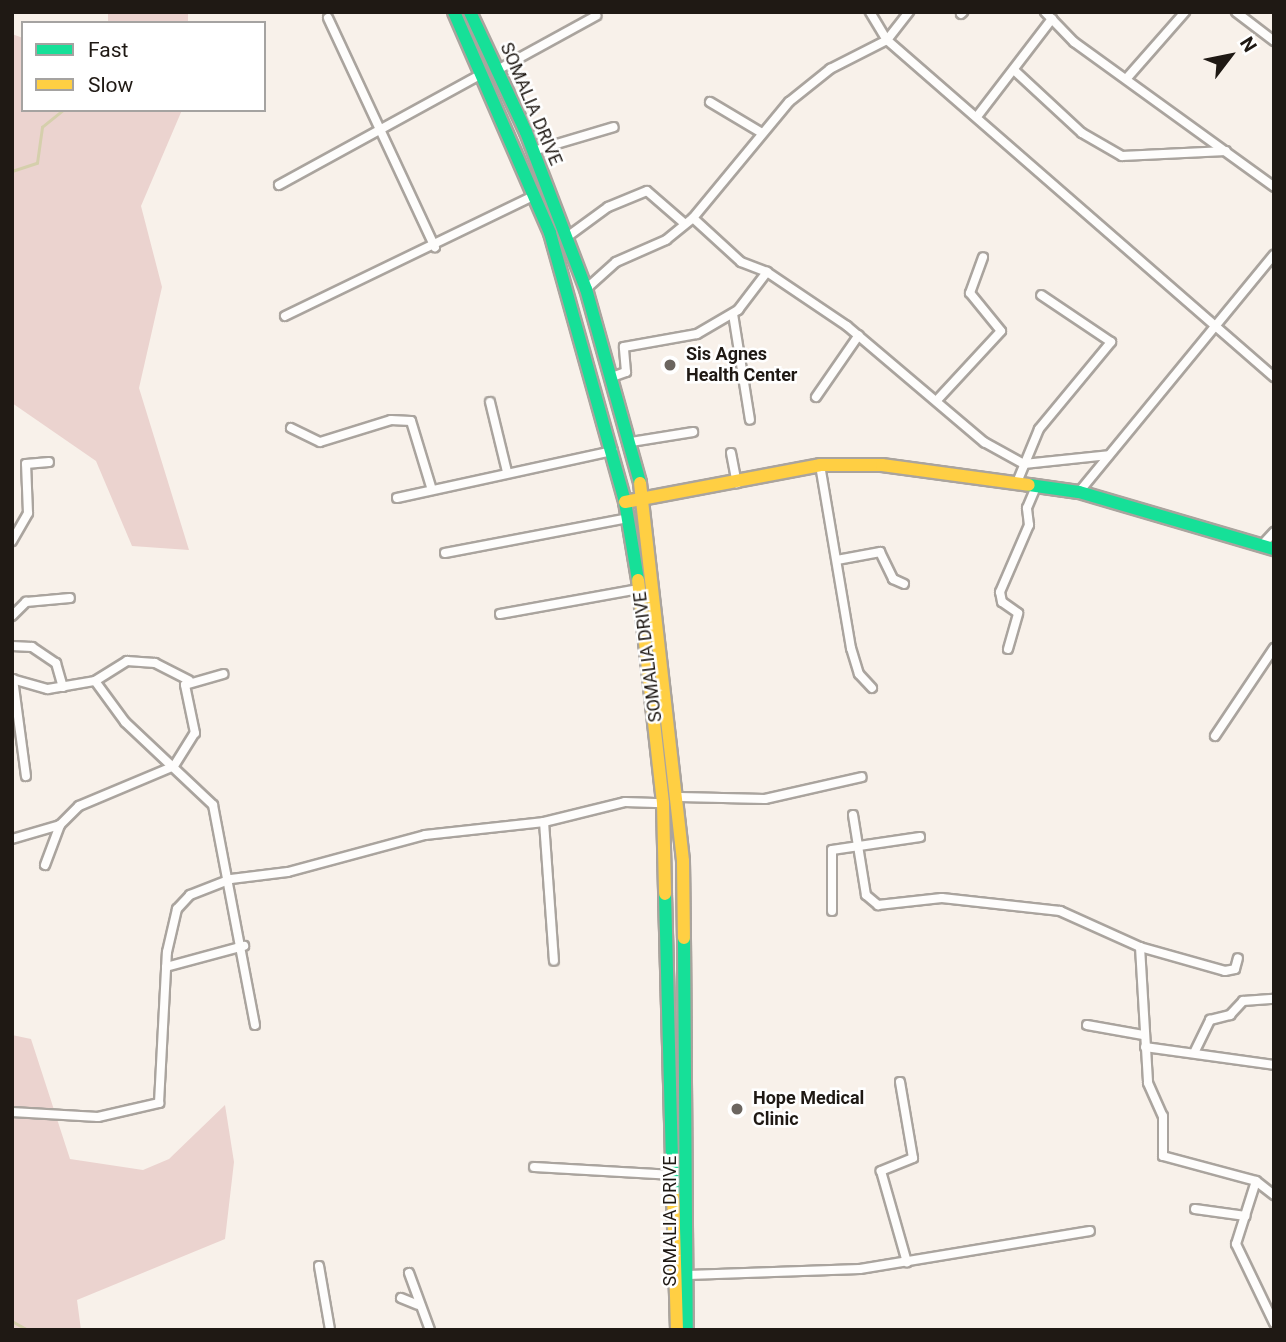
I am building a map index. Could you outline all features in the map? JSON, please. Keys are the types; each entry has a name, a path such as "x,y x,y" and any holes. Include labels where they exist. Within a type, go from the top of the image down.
{"main road":[{"name":"SOMALIA DRIVE","path":"454,12 535,195 568,285 613,450 628,518 639,589 663,803 676,1175 677,1330"},
{"name":"SOMALIA DRIVE","path":"470,12 499,69 533,150 586,289 631,442 645,500 680,797 687,1330"},
{"path":"625,502 737,484 820,465 1018,480 1079,492 1268,547"}],"street":[{"path":"870,12 887,40 979,114 1214,327 1274,377"},
{"path":"586,289 616,262 693,218 762,133 807,86 887,40 909,12"},
{"path":"1127,78 1185,12"},
{"path":"1236,12 1274,41"},
{"path":"499,69 596,16"},
{"path":"979,114 1015,71 1049,16 1127,78 1274,187"},
{"path":"328,18 378,132 435,247"},
{"path":"1015,71 1082,133 1122,156 1226,151"},
{"path":"279,185 482,73"},
{"path":"710,102 762,133"},
{"path":"533,150 614,127"},
{"path":"567,237 608,207 647,191 685,224"},
{"path":"285,316 435,247 535,195"},
{"path":"693,218 741,262 767,272 859,335 939,398 961,426 1024,464 1109,455"},
{"path":"1079,492 1274,255"},
{"path":"939,398 1001,331 970,293 983,257"},
{"path":"612,377 626,372 628,345 697,334 733,314 767,272"},
{"path":"1018,480 1038,429 1111,342 1041,295"},
{"path":"733,314 750,420"},
{"path":"816,397 859,335"},
{"path":"489,401 507,472"},
{"path":"291,428 320,442 391,420 411,421 431,487"},
{"path":"631,442 693,432"},
{"path":"397,498 431,487 613,450"},
{"path":"731,453 737,484"},
{"path":"12,541 28,513 26,464 49,462"},
{"path":"820,465 853,657 872,688"},
{"path":"1008,649 1018,613 1002,602 1000,592 1029,525 1027,508 1038,484"},
{"path":"445,553 628,518"},
{"path":"1268,547 1274,532"},
{"path":"837,560 880,552 893,579 904,584"},
{"path":"500,614 639,589"},
{"path":"12,617 26,602 71,598"},
{"path":"12,646 32,647 56,663 63,687"},
{"path":"1215,736 1274,648"},
{"path":"26,776 13,679 48,690 95,681 127,661 155,663 189,680 223,674"},
{"path":"45,866 60,825 79,806 174,766 195,733 189,680"},
{"path":"95,681 125,722 213,805 244,946 255,1025"},
{"path":"680,797 765,799 862,777"},
{"path":"12,1112 98,1117 159,1103 166,967 177,909 190,895 231,878 288,872 425,835 544,822 625,802 663,803"},
{"path":"853,815 866,895 878,905 942,898 1060,911 1140,947 1225,971 1235,969 1238,958"},
{"path":"544,822 554,961"},
{"path":"12,839 60,825"},
{"path":"832,911 830,853 920,837"},
{"path":"166,967 244,946"},
{"path":"1140,947 1143,1035 1148,1083 1163,1116 1165,1160 1256,1181 1274,1195"},
{"path":"1194,1053 1209,1020 1230,1015 1243,1001 1274,999"},
{"path":"1087,1026 1143,1035"},
{"path":"1145,1047 1274,1065"},
{"path":"900,1082 913,1158 881,1171 907,1262"},
{"path":"534,1167 676,1175"},
{"path":"1256,1181 1236,1244 1274,1323"},
{"path":"1195,1209 1246,1216"},
{"path":"688,1275 806,1274 907,1262 1090,1231"},
{"path":"319,1266 330,1330"},
{"path":"409,1273 418,1305 430,1330"},
{"path":"401,1298 418,1305"}],"shaded area":[{"path":"108,12 188,12 188,21 108,21"},
{"path":"12,34 21,37 21,112 181,112 141,206 162,287 139,388 189,550 132,546 96,461 12,403"},
{"path":"12,1035 31,1039 70,1159 143,1170 169,1159 225,1105 234,1162 225,1239 77,1300 81,1330 12,1330"}],"waterway":[{"path":"12,171 37,163 42,127 61,112"},
{"path":"12,1321 28,1330"}],"traffic: fast":[{"path":"454,12 550,233 625,502 638,580"},
{"path":"470,12 526,132 586,289 640,483"},
{"path":"1029,485 1079,492 1274,549"},
{"path":"665,894 673,1195"},
{"path":"684,938 687,1330"}],"traffic: slow":[{"path":"625,502 820,465 882,465 1029,485"},
{"path":"640,483 683,861 684,938"},
{"path":"638,580 663,803 665,894"},
{"path":"673,1195 677,1330"}],"place":[{"name":"Sis Agnes Health Center","path":"670,365"},
{"name":"Hope Medical Clinic","path":"737,1109"}]}
